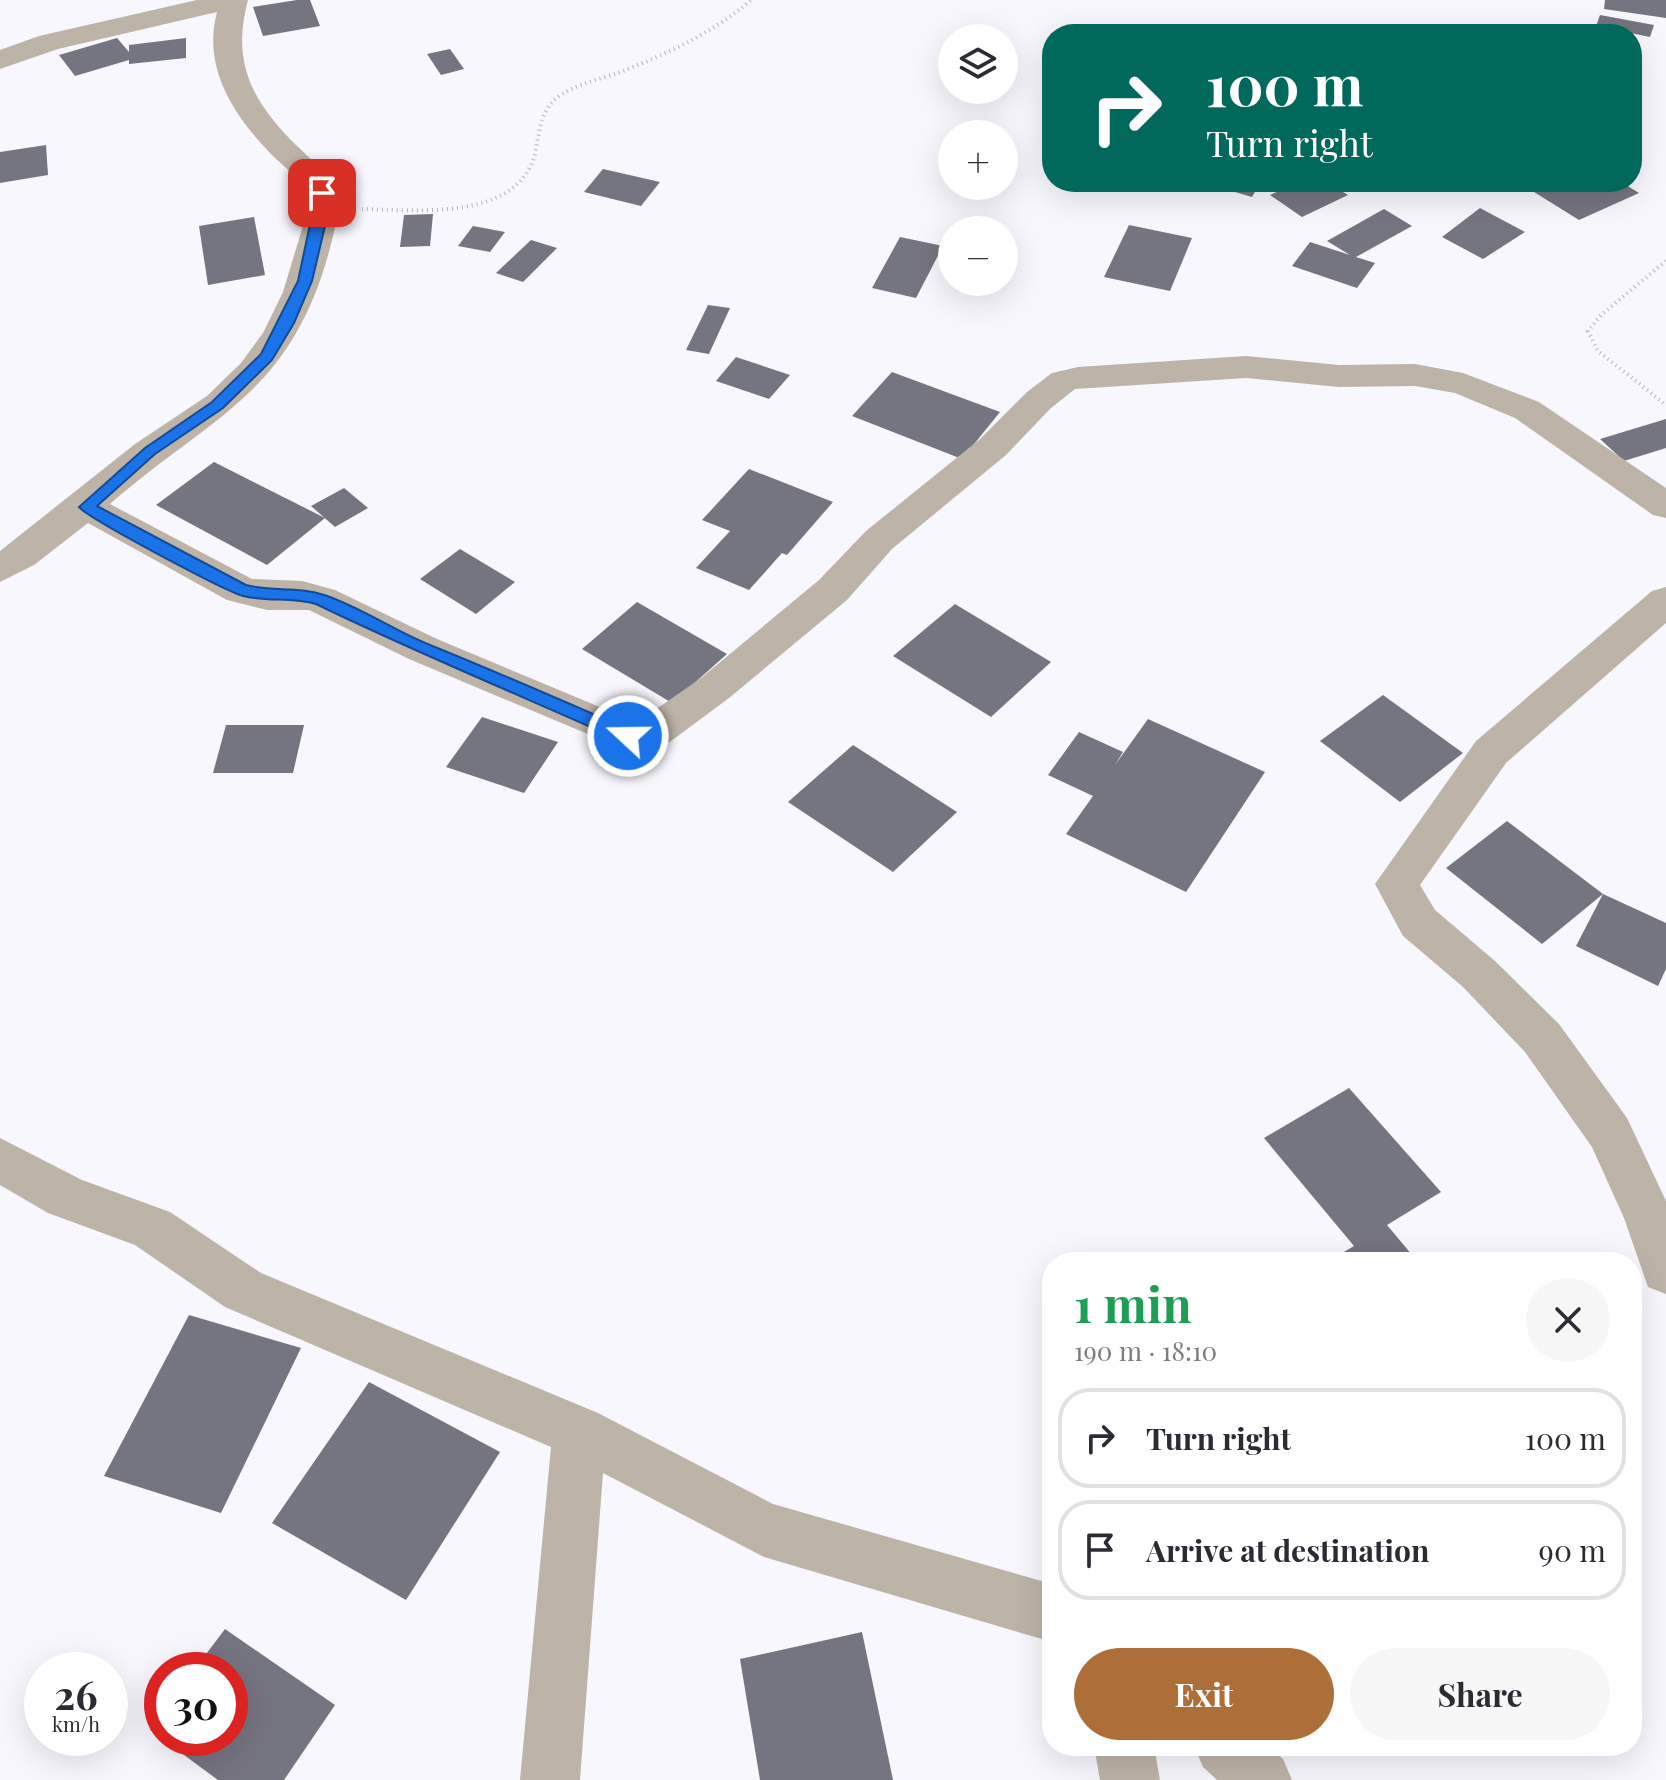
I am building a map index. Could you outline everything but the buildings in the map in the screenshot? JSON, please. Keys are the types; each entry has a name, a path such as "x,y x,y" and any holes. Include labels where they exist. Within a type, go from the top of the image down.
{"street":[{"path":"0,60 49,42 234,0 228,20 226,56 262,130 317,184 323,209 305,281 287,323 267,357 218,405 150,451 87,507 0,569"},
{"path":"87,507 241,590 267,596 302,595 321,600 423,649 479,670 628,736 652,733 715,688 833,590 879,540 993,447 1039,400 1064,381 1246,367 1339,376 1415,375 1463,384 1527,410 1666,506"},
{"path":"1666,601 1569,687 1523,721 1491,752 1397,884 1419,923 1479,974 1542,1038 1610,1133 1649,1218 1666,1270"},
{"path":"0,1160 66,1197 152,1228 243,1290 579,1432 764,1529 1042,1610"},
{"path":"550,1780 579,1432"},
{"path":"1126,1756 1130,1780"},
{"path":"1235,1756 1262,1780"}],"path":[{"path":"323,209 444,207 501,197 523,181 532,162 536,126 547,108 561,95 701,36 740,12 751,0"},
{"path":"1666,261 1601,315 1588,331 1590,341 1598,351 1666,405"}],"route":[{"path":"322,193 323,209 305,281 287,323 267,357 248,379 218,405 150,451 87,507 154,546 241,590 267,596 302,595 321,600 423,649 479,670 628,736"}]}
